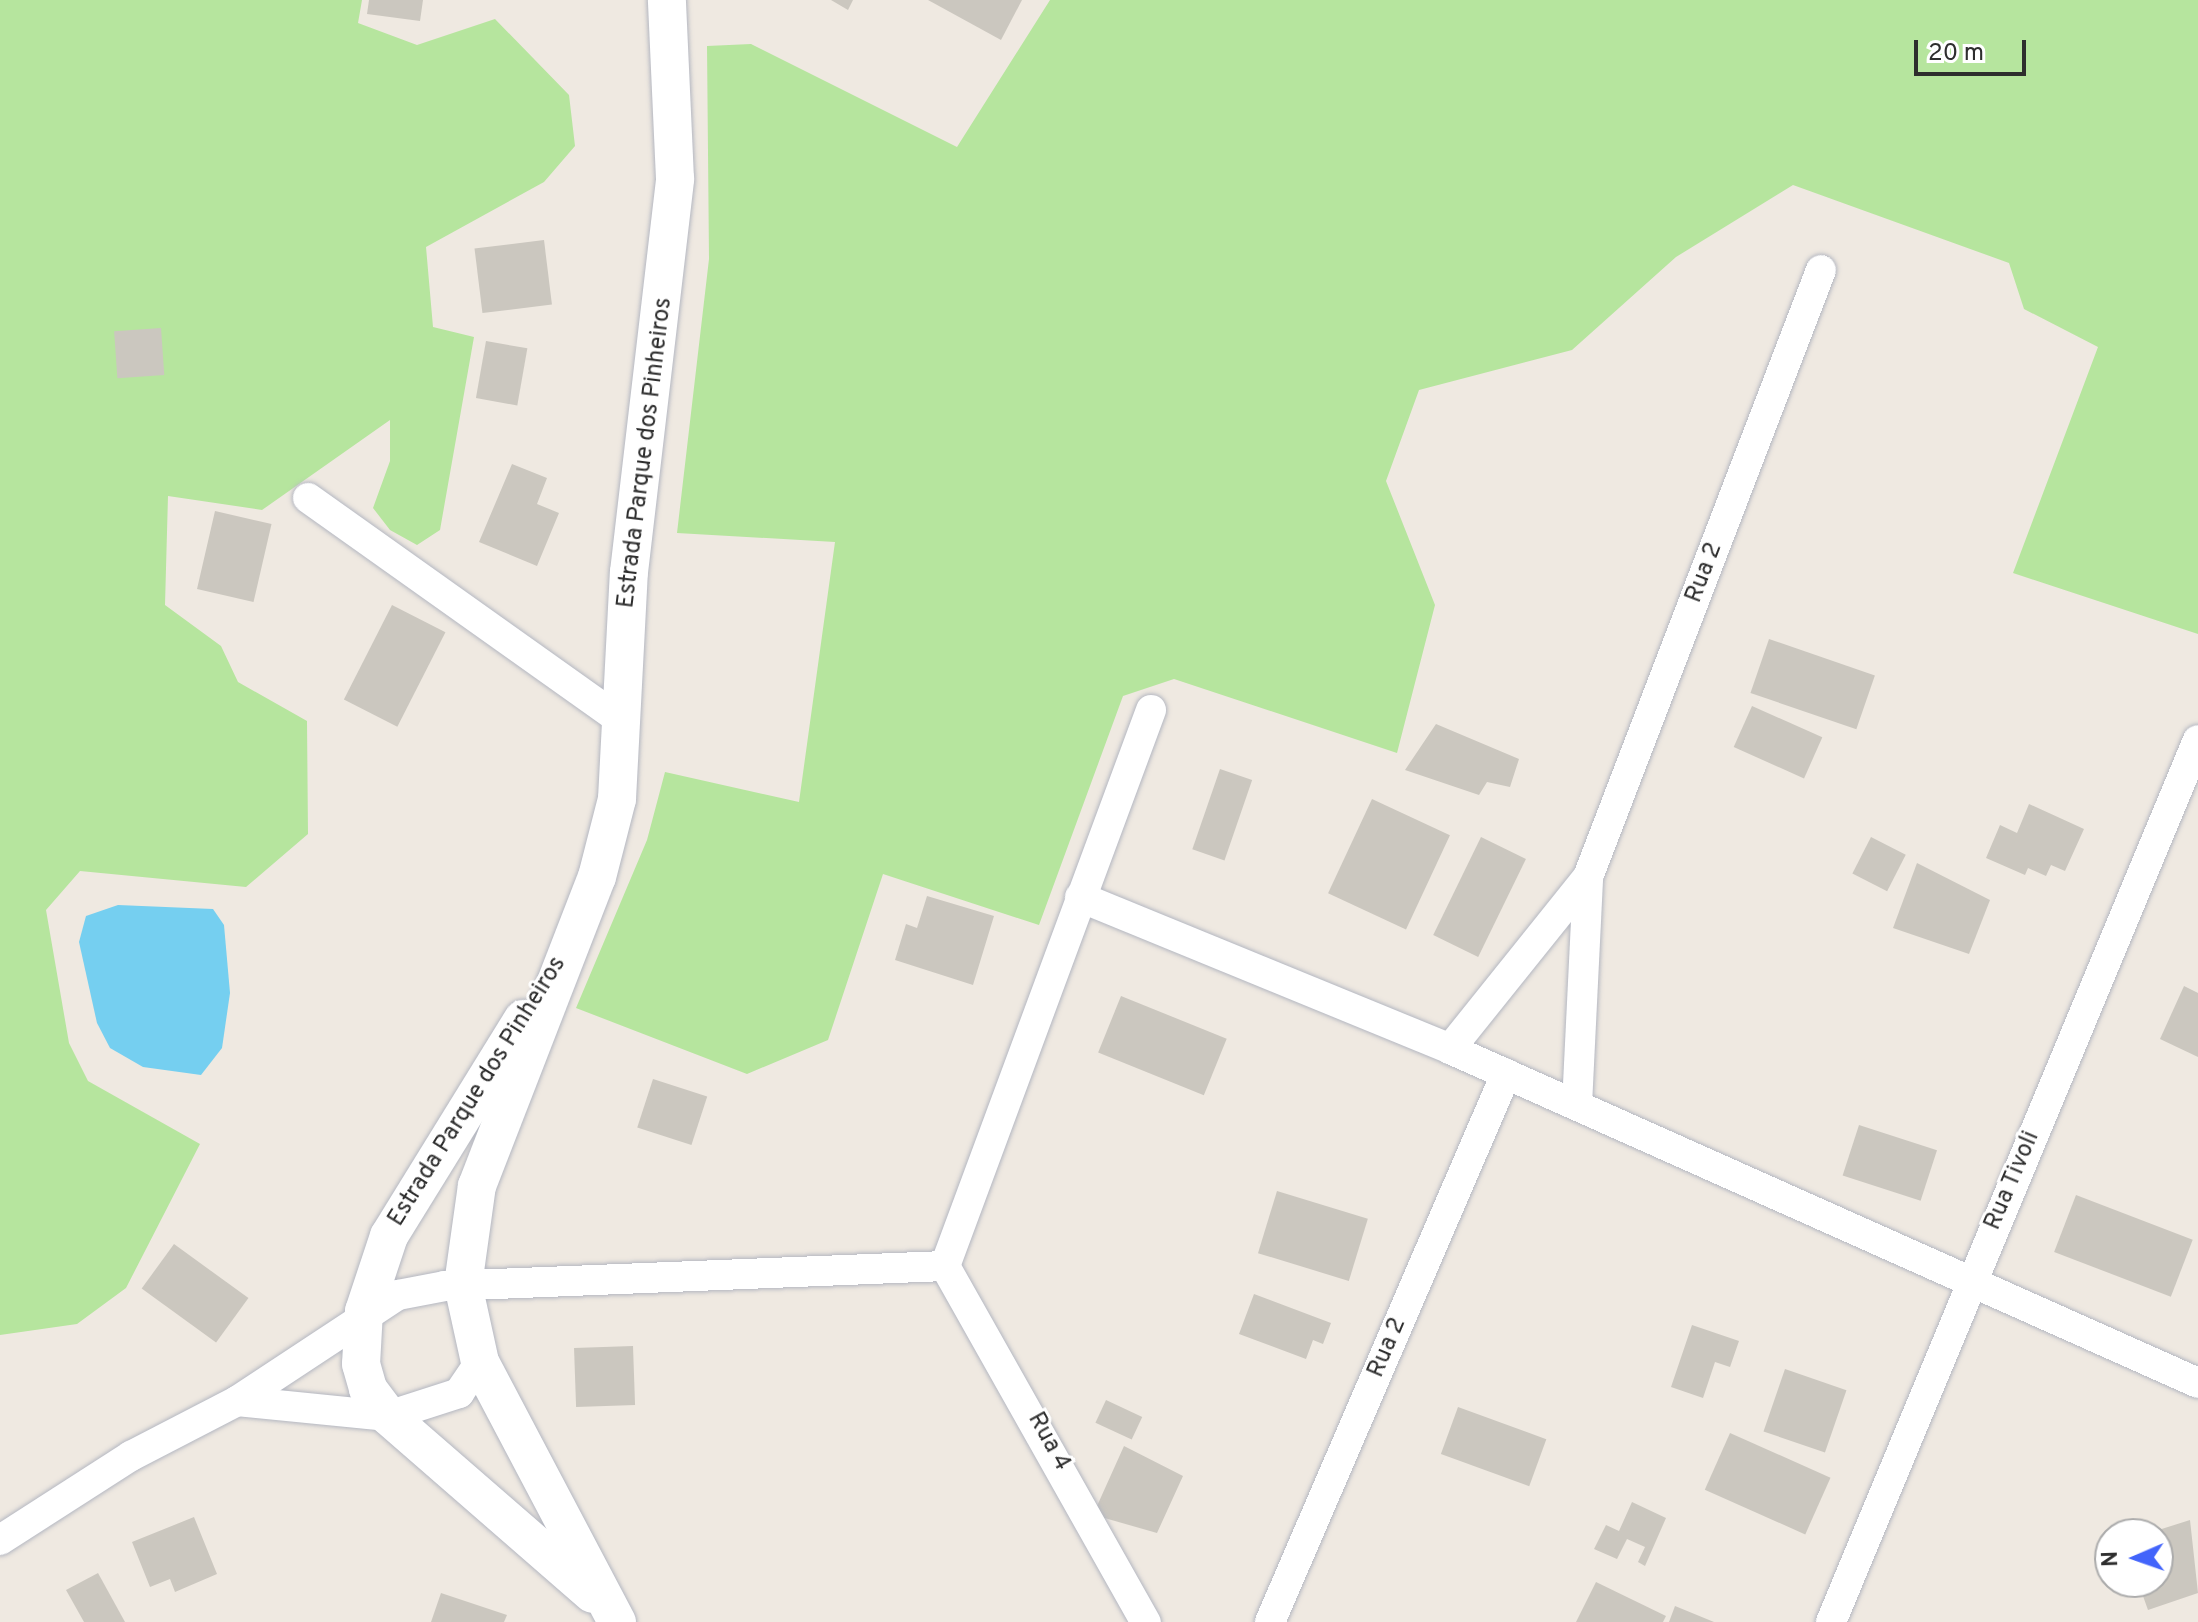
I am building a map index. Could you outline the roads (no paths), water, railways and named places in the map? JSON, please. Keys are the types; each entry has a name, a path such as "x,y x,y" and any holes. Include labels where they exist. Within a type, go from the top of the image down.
{"street":[{"name":"Estrada Parque dos Pinheiros","path":"612,1614 480,1362 463,1285 477,1186 609,838 623,722 629,572 674,193 667,0"},
{"name":"Rua 2","path":"1450,1049 1588,877 1821,270"},
{"path":"308,498 623,722"},
{"path":"0,1540 131,1456 237,1401 364,1311 398,1295 463,1285 945,1266 1151,710"},
{"name":"Rua Tivoli","path":"1831,1622 2198,740"},
{"name":"Rua 2","path":"1577,1105 1588,877"},
{"path":"1080,897 1450,1049 2198,1383"},
{"name":"Estrada Parque dos Pinheiros","path":"569,946 396,1224 364,1311 361,1364 368,1389 388,1416 612,1614"},
{"name":"Rua 2","path":"1270,1622 1506,1074"},
{"name":"Rua 4","path":"945,1266 1146,1622"},
{"path":"237,1401 388,1416 459,1393 480,1362"}],"water":[{"path":"118,905 213,909 224,925 230,993 222,1048 201,1075 143,1067 110,1048 97,1023 79,942 86,916"}]}
